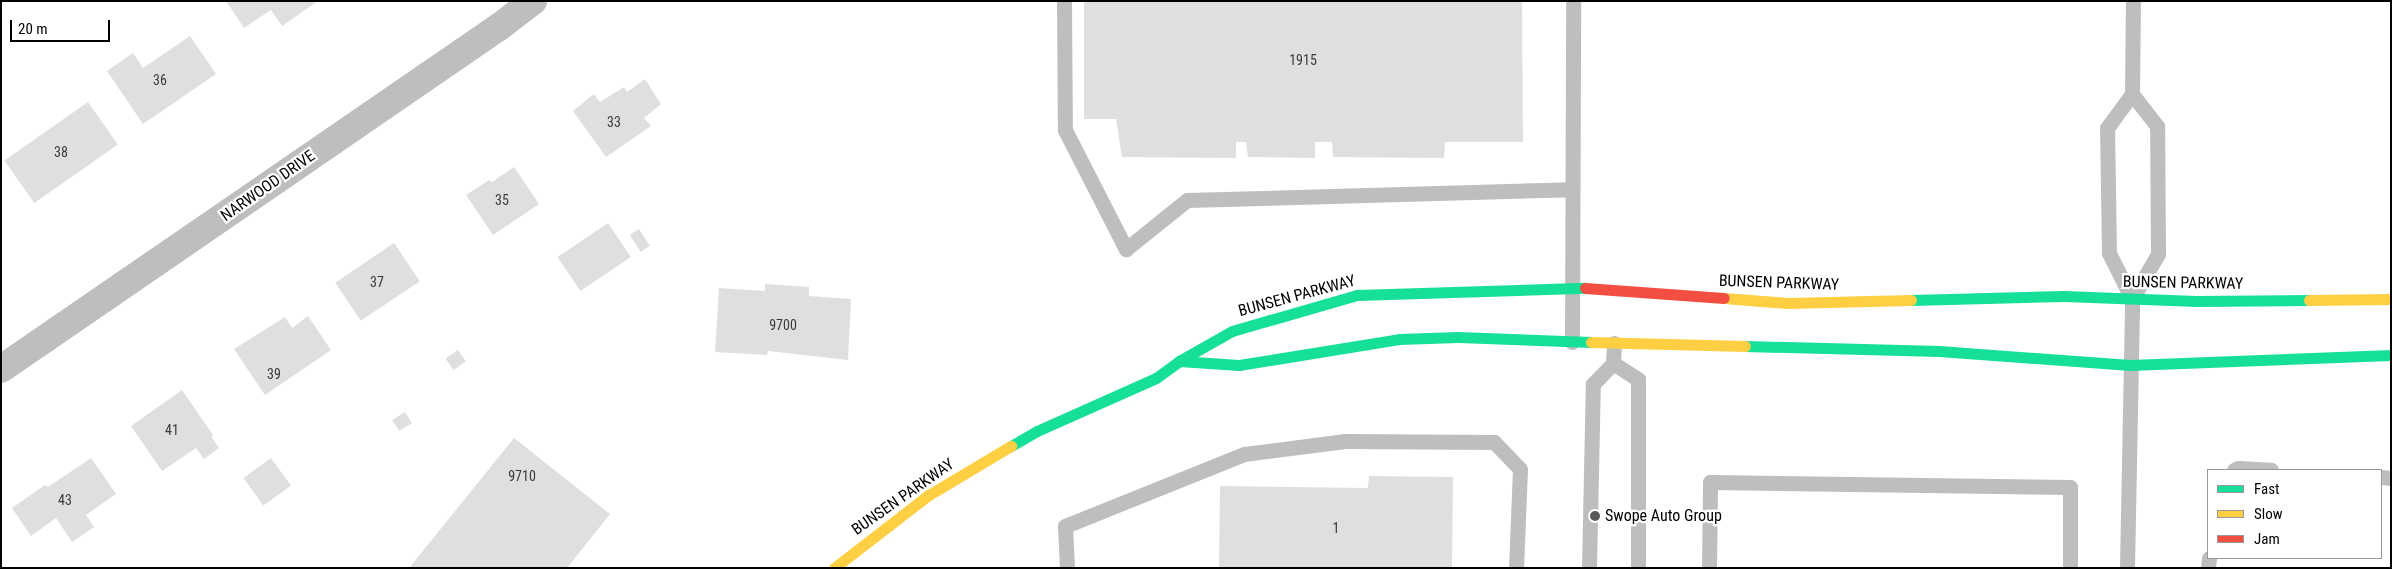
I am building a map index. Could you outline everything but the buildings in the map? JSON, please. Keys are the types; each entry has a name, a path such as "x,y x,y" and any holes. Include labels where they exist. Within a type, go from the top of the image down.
{"street":[{"name":"NARWOOD DRIVE","path":"1,369 483,38 533,1"},
{"name":"BUNSEN PARKWAY","path":"834,568 926,496 1037,431 1156,378 1179,361 1232,331 1357,295 1572,287 1788,303 2064,296 2196,302 2391,299"},
{"path":"1179,361 1239,365 1399,339 1458,337 1572,342 1939,351 2130,365 2391,355"}],"lane":[{"path":"1064,1 1065,130 1126,249 1187,200 1572,189"},
{"path":"1572,342 1574,1"},
{"path":"2127,568 2132,299 2110,253 2106,128 2132,94 2133,1"},
{"path":"2132,94 2157,126 2158,254 2132,299"},
{"path":"1588,568 1593,384 1613,364 1614,343"},
{"path":"1613,364 1638,379 1638,568"},
{"path":"1067,568 1066,526 1244,454 1355,441 1494,442 1520,469 1516,568"},
{"path":"2236,469 2254,469"},
{"path":"1710,568 1710,482 2070,487 2070,568"}],"traffic: fast":[{"path":"1011,446 1037,431 1156,378 1179,361 1232,331 1357,295 1585,288"},
{"path":"1911,300 2064,296 2196,301 2309,300"},
{"path":"1179,361 1239,365 1399,339 1458,337 1591,342"},
{"path":"1745,346 1939,351 2130,365 2391,355"}],"traffic: slow":[{"path":"1724,298 1788,303 1911,300"},
{"path":"2309,300 2391,299"},
{"path":"1591,342 1745,346"},
{"path":"834,568 927,496 1011,446"}],"traffic: jam":[{"path":"1585,288 1724,298"}],"place":[{"name":"Swope Auto Group","path":"1595,516"}]}
